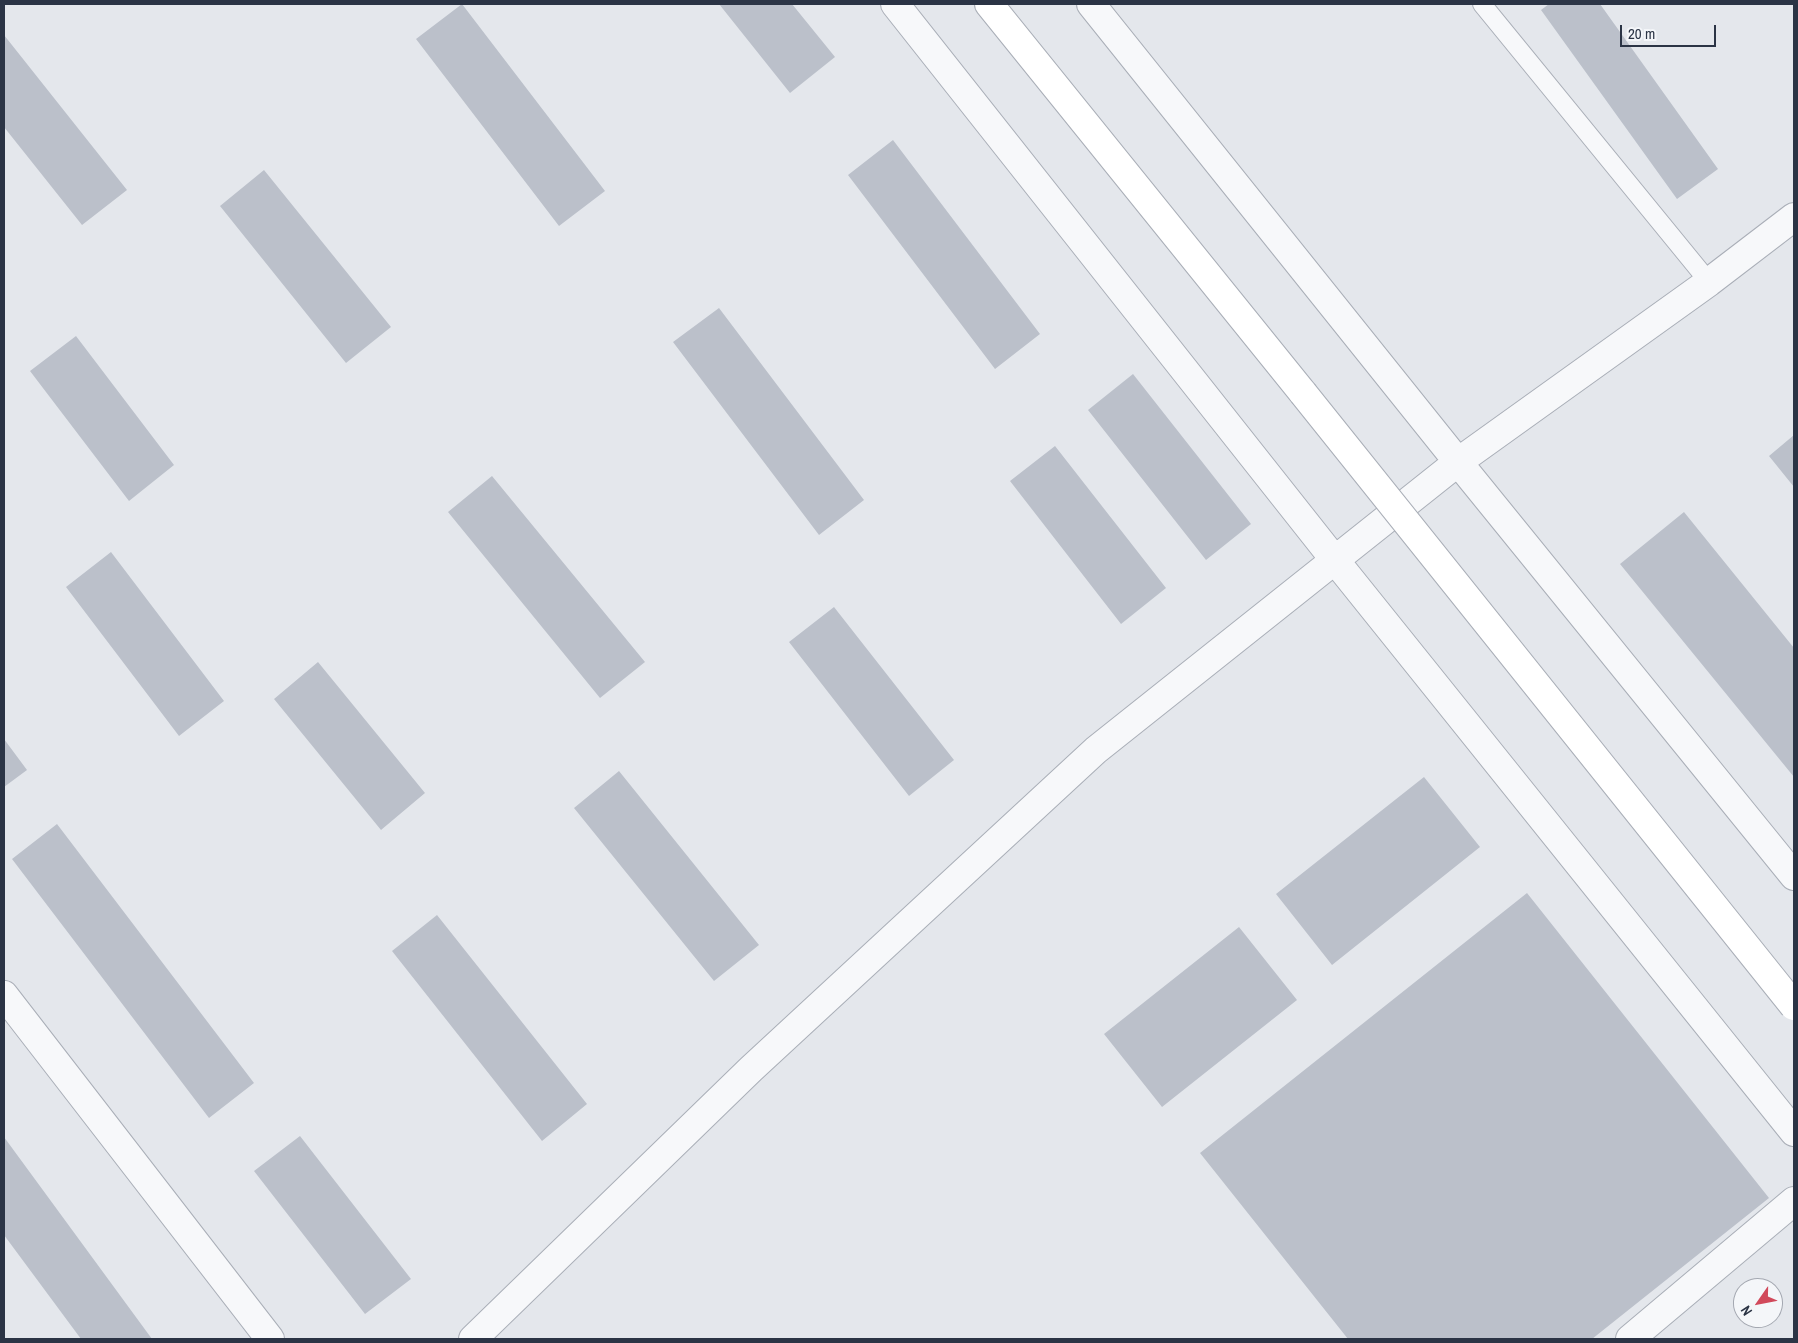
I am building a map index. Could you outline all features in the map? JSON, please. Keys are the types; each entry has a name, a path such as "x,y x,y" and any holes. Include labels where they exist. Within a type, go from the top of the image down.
{"main road":[{"path":"989,4 1794,1006"}],"street":[{"path":"895,4 1334,559 1794,1132"},
{"path":"1091,4 1458,462 1794,876"},
{"path":"473,1339 758,1062 1096,750 1458,462 1709,282 1794,218"},
{"path":"4,995 270,1339"},
{"path":"1630,1339 1794,1201"}],"lane":[{"path":"1491,7 1709,282"}],"building":[{"path":"462,4 605,191 559,226 416,39"},
{"path":"719,4 792,4 835,57 790,93"},
{"path":"1549,4 1600,4 1718,169 1677,199 1541,10"},
{"path":"4,35 127,190 82,225 4,127"},
{"path":"893,140 1040,334 995,369 848,175"},
{"path":"264,170 391,327 346,363 220,206"},
{"path":"719,308 864,500 819,535 673,342"},
{"path":"76,336 174,465 129,501 30,371"},
{"path":"1133,374 1251,524 1206,560 1088,410"},
{"path":"1794,435 1794,487 1769,456"},
{"path":"1055,446 1166,588 1121,624 1010,481"},
{"path":"492,476 645,662 600,698 448,512"},
{"path":"1684,512 1794,648 1794,777 1620,564"},
{"path":"111,552 224,701 179,736 66,587"},
{"path":"834,607 954,760 909,796 789,642"},
{"path":"318,662 425,793 381,830 274,699"},
{"path":"4,739 27,770 4,787"},
{"path":"619,771 759,945 714,981 574,808"},
{"path":"1424,777 1480,847 1332,965 1276,894"},
{"path":"57,824 254,1083 209,1118 12,859"},
{"path":"1527,893 1769,1198 1592,1339 1348,1339 1200,1153"},
{"path":"437,915 587,1104 542,1141 392,951"},
{"path":"1239,927 1297,1000 1162,1107 1104,1034"},
{"path":"300,1136 411,1279 365,1314 254,1171"},
{"path":"4,1137 152,1339 81,1339 4,1235"}]}
